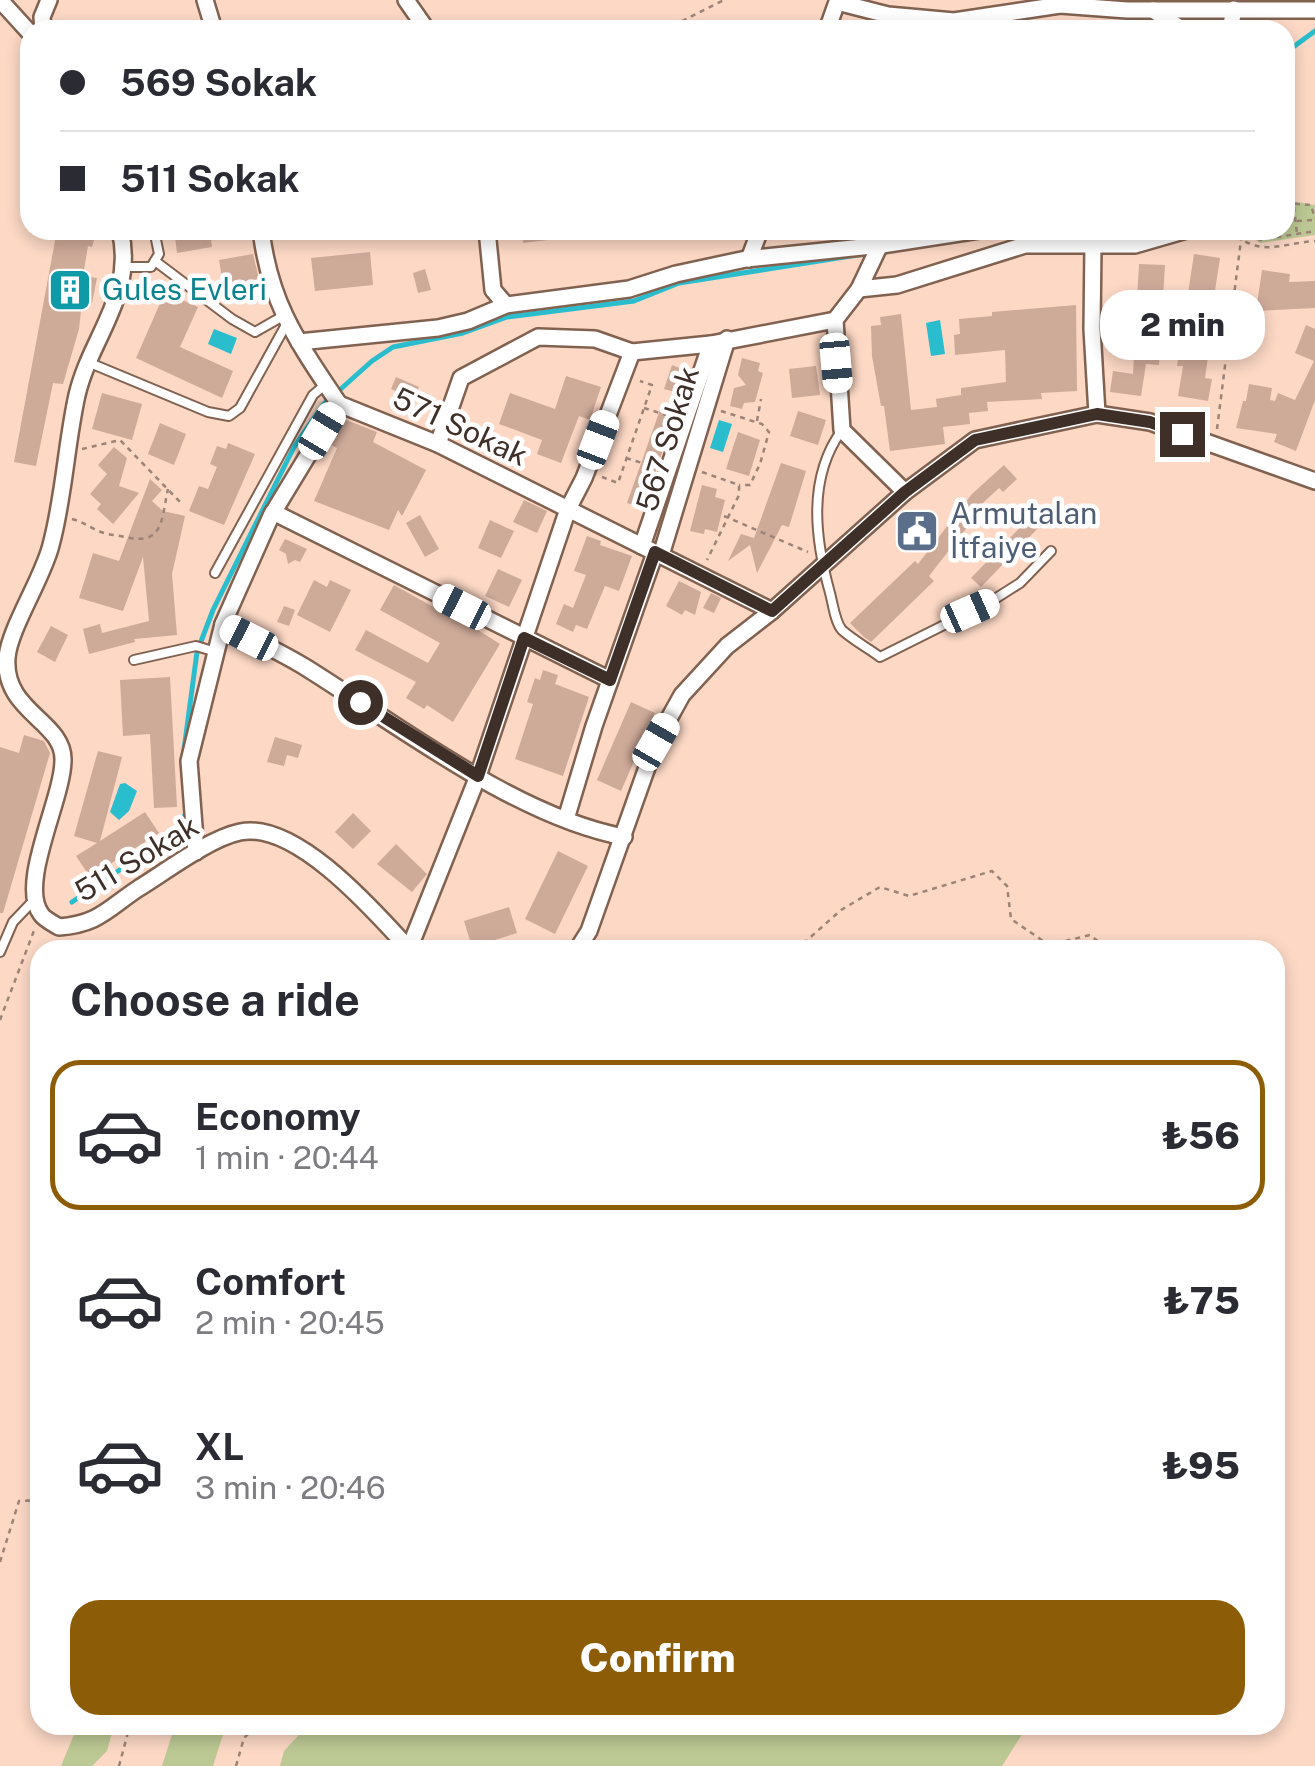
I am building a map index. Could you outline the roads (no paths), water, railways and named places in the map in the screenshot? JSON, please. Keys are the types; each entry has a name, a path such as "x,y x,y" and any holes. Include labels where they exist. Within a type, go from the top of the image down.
{"street":[{"path":"0,0 20,22"},
{"path":"831,20 837,2 921,20"},
{"path":"980,20 1060,5 1152,10 1315,10"},
{"path":"1232,20 1234,9"},
{"path":"1152,10 1168,20"},
{"name":"511 Sokak","path":"122,240 123,283 78,390 51,546 7,654 8,682 22,706 55,735 64,756 32,889 38,907 59,928 87,925 196,852 241,831 278,836 317,859 402,940"},
{"path":"196,852 189,761 206,649 223,624 273,512 333,395 285,319 263,240"},
{"path":"487,240 493,290 506,305"},
{"path":"749,259 756,240"},
{"path":"298,342 438,328 506,305 629,289 676,274 749,259 872,240"},
{"path":"438,444 461,378 538,337 595,339 632,352 719,342 835,320 859,290 884,240"},
{"path":"859,290 896,285 1026,245 1135,245 1152,240"},
{"path":"1092,244 1097,414"},
{"path":"835,320 842,430 905,492"},
{"name":"567 Sokak","path":"652,551 668,471 719,342"},
{"name":"567 Sokak","path":"652,551 719,342"},
{"path":"414,940 478,776 568,509 632,352"},
{"name":"571 Sokak","path":"333,395 772,611"},
{"path":"584,940 656,742 682,696 727,646 905,492 975,440 1097,414 1150,422 1315,481"},
{"path":"273,512 610,680"},
{"path":"566,819 652,551"},
{"path":"223,624 300,664 478,776 590,830 624,836"}],"lane":[{"path":"124,267 151,267 159,254 156,240"},
{"path":"155,261 232,320 255,332 285,319"},
{"path":"90,364 208,412 229,416 240,408 285,319"},
{"path":"215,573 313,395 333,395"},
{"path":"842,430 826,451 818,492 819,549 840,628 880,657 990,602 1020,583 1050,551"},
{"path":"134,660 206,649"},
{"path":"0,952 13,922 38,907"}],"water":[{"path":"940,320 945,354 931,356 926,323"},
{"path":"214,329 237,338 231,354 208,344"},
{"path":"719,420 732,424 723,452 710,448"},
{"path":"120,784 137,791 129,811 119,820 110,812"}],"waterway":[{"path":"1295,46 1315,31"},
{"path":"183,757 197,652 213,610 294,447 324,404 372,361 393,347 463,333 507,317 634,301 679,283 870,253"},
{"path":"72,902 176,832 186,813"}],"place":[{"name":"Gules Evleri","path":"70,290"},
{"name":"Armutalan İtfaiye","path":"917,531"}]}
